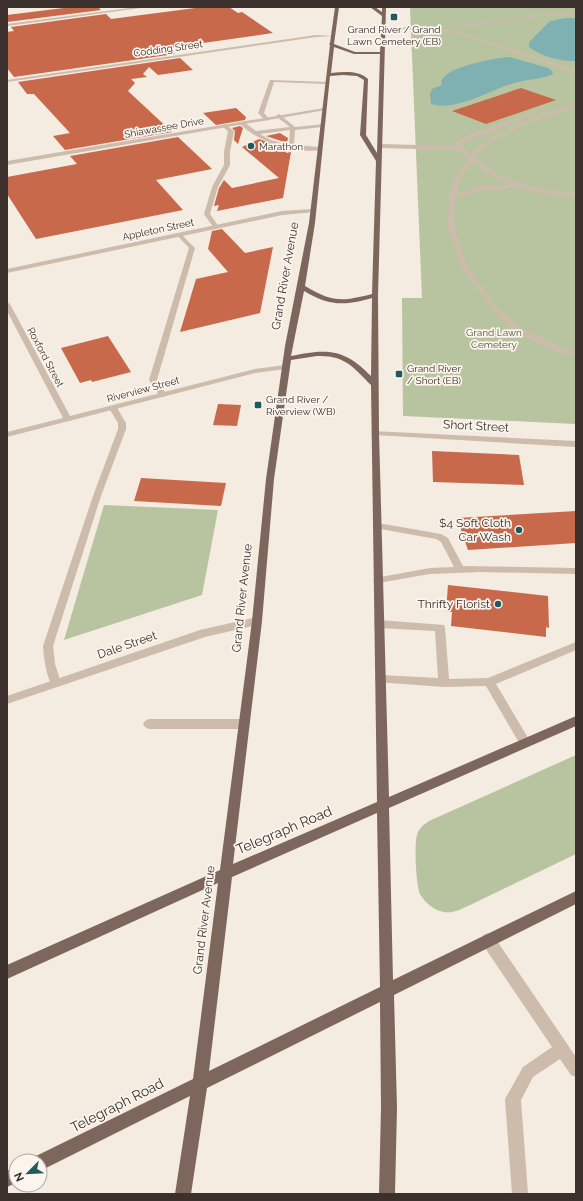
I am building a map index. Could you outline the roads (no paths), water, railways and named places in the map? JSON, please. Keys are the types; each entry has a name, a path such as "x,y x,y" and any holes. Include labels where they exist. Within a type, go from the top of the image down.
{"main road":[{"name":"Grand River Avenue","path":"183,1194 200,1083 257,621 270,479 286,363 301,287 313,211 337,7"},
{"path":"372,7 383,15"},
{"path":"384,7 375,295 375,433 378,526 388,1108 387,1194"},
{"path":"332,44 354,53 382,53"},
{"path":"329,75 351,74 362,76 366,79 363,135 379,161"},
{"path":"301,287 316,296 331,302 343,303 375,295"},
{"path":"286,363 304,355 329,354 347,358 375,384"},
{"name":"Telegraph Road","path":"7,972 226,873 576,721"},
{"name":"Telegraph Road","path":"48,1159 576,897"}],"street":[{"path":"7,25 146,7"},
{"path":"560,8 562,13"},
{"path":"439,30 562,13 576,14"},
{"path":"383,28 439,30 458,34 576,72"},
{"name":"Codding Street","path":"7,81 316,36 333,36"},
{"path":"266,118 261,113 272,81 328,83"},
{"path":"576,105 508,130 479,148 457,179 452,197 450,227 463,264 492,305 517,330 563,351 576,353"},
{"name":"Shiawassee Drive","path":"7,163 324,108"},
{"path":"460,148 459,142 469,137 540,111"},
{"path":"279,116 293,127"},
{"path":"242,123 253,133 286,147 320,149"},
{"path":"253,133 293,127 322,125"},
{"path":"216,227 207,214 215,187 227,165 227,152 231,131 225,126"},
{"path":"291,148 293,127"},
{"path":"380,146 460,148 489,172 518,186"},
{"path":"452,197 482,188 518,186 576,195"},
{"path":"563,194 576,198"},
{"name":"Appleton Street","path":"7,270 282,213 313,211"},
{"path":"163,395 153,380 192,248 180,235"},
{"name":"Roxford Street","path":"7,304 68,420"},
{"name":"Riverview Street","path":"7,435 286,363"},
{"path":"56,682 50,664 48,646 97,496 122,429 122,423 113,408"},
{"name":"Short Street","path":"375,433 576,444"},
{"path":"378,526 438,536 446,540 460,570"},
{"path":"378,580 430,571 576,571"},
{"name":"Dale Street","path":"7,700 56,682 204,633 257,621"},
{"path":"379,624 440,628 444,682"},
{"path":"380,679 444,682 489,682 576,646"},
{"path":"489,682 525,743"},
{"path":"148,724 244,724"},
{"path":"488,940 576,1070"},
{"path":"520,1194 513,1099 528,1072 562,1048"}],"water":[{"path":"576,18 576,61 551,58 529,47 529,43 533,38 550,21"},
{"path":"510,57 548,68 553,74 514,83 462,103 441,106 431,104 430,94 432,89 442,85 442,79 449,73 476,63"}],"place":[{"name":"Grand River / Grand Lawn Cemetery (EB)","path":"394,17"},
{"name":"Marathon","path":"251,146"},
{"name":"Grand River / Short (EB)","path":"399,374"},
{"name":"Grand River / Riverview (WB)","path":"258,405"},
{"name":"$4 Soft Cloth Car Wash","path":"519,530"},
{"name":"Thrifty Florist","path":"498,604"}],"park label":[{"name":"Grand Lawn Cemetery","path":"494,338"}]}
